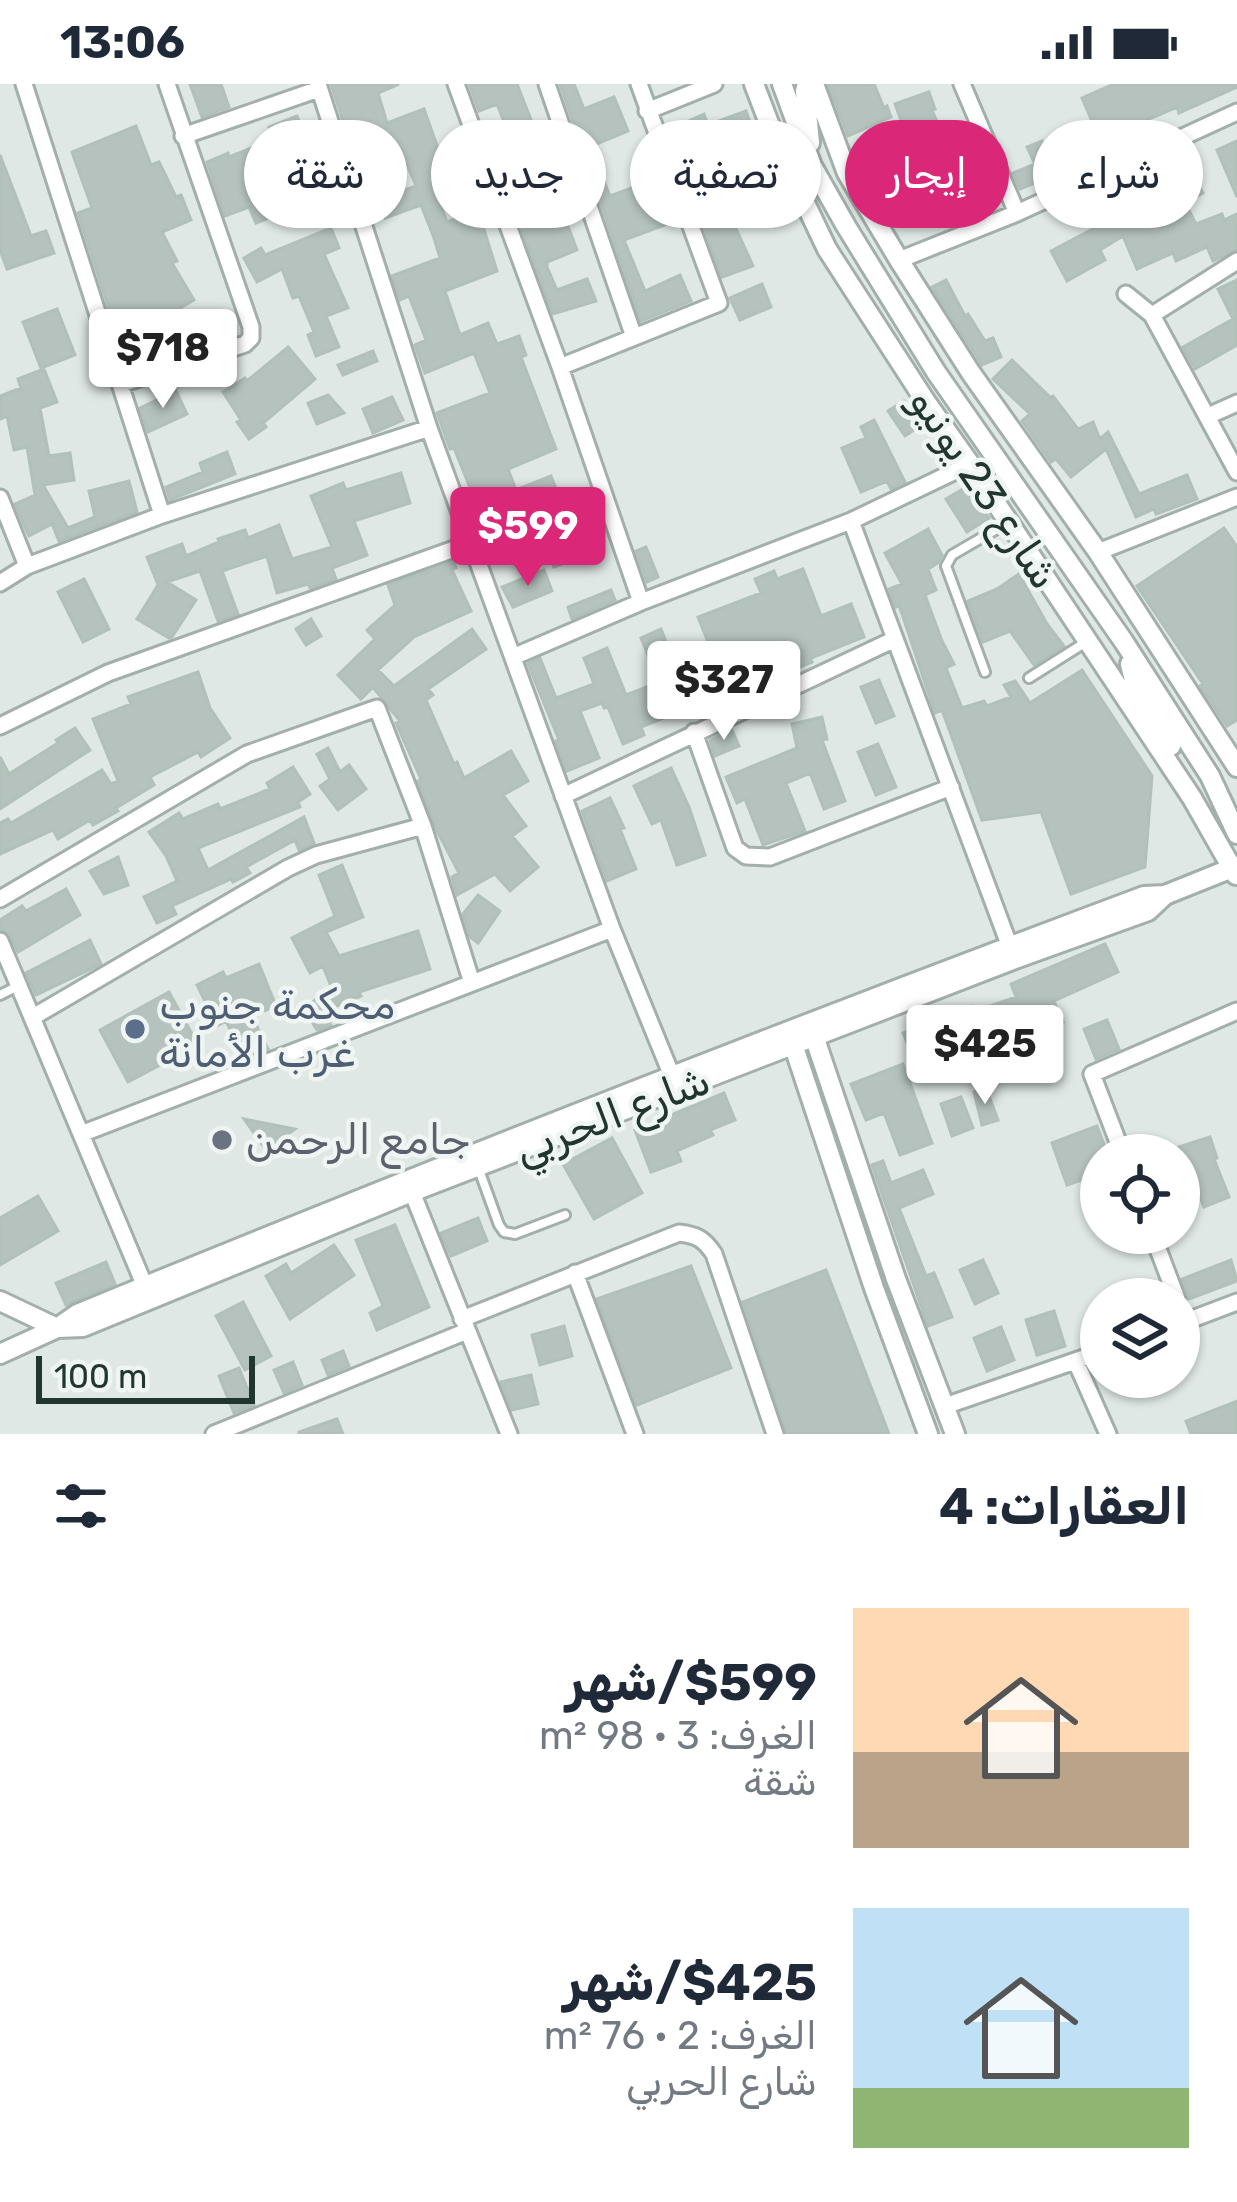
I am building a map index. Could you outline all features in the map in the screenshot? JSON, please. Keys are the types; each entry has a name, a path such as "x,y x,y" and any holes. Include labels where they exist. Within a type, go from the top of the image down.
{"street":[{"path":"24,84 162,515"},
{"path":"121,384 245,344 251,338 167,84"},
{"path":"456,84 640,602"},
{"path":"548,84 634,337"},
{"path":"560,367 719,303 639,84"},
{"path":"647,110 714,84"},
{"name":"شارع 23 يونيو","path":"754,84 827,249 1236,871"},
{"path":"782,84 795,120"},
{"path":"808,120 805,91 810,84"},
{"name":"شارع 23 يونيو","path":"810,84 847,173 899,260 971,373 1098,552 1237,768"},
{"path":"962,84 1017,213"},
{"path":"183,136 319,87 429,428 612,928 672,1076"},
{"path":"899,260 1017,213 1237,112"},
{"path":"821,181 936,372 1124,642 1210,776 1237,834"},
{"path":"862,252 865,286 901,345 910,377"},
{"path":"1152,314 1237,261"},
{"path":"1126,294 1152,314 1237,472"},
{"path":"1208,416 1237,403"},
{"path":"0,583 27,566 162,515 429,428"},
{"path":"513,657 851,520 970,464"},
{"path":"1098,552 1237,497"},
{"path":"0,498 27,566"},
{"path":"851,520 1010,947"},
{"path":"0,726 108,673 471,543"},
{"path":"563,796 895,639"},
{"path":"1124,642 1166,674 1209,744 1225,763 1237,768"},
{"path":"1124,642 1137,692 1191,779 1192,799"},
{"path":"0,899 247,754 377,708 423,826 472,983"},
{"path":"694,732 736,848 746,856 770,857 951,787"},
{"path":"33,1017 289,868 423,826"},
{"name":"شارع الحربي","path":"0,1354 57,1328 83,1327 147,1293 422,1173 1144,896 1165,895 1236,871"},
{"name":"شارع الحربي","path":"147,1293 1148,910 1165,895"},
{"path":"81,1134 612,928"},
{"path":"0,941 147,1293"},
{"path":"1115,1134 1092,1074 1237,1011"},
{"path":"814,1036 896,1279 955,1434"},
{"path":"793,1044 922,1432"},
{"path":"412,1192 509,1434"},
{"path":"214,1434 575,1274 679,1233 705,1240 713,1254 776,1434"},
{"path":"575,1274 635,1434"},
{"path":"874,1288 896,1279"},
{"path":"0,1301 57,1328"},
{"path":"1200,1308 1237,1302"},
{"path":"945,1406 1080,1360"},
{"path":"1076,1362 1108,1434"}],"lane":[{"path":"985,672 946,566 952,555 1008,522"},
{"path":"1029,677 1088,641"},
{"path":"0,995 20,985"},
{"path":"478,1167 505,1232 514,1234 565,1215"}],"building":[{"path":"190,84 221,84 229,107 202,117"},
{"path":"331,84 399,84 378,93 386,120 343,120"},
{"path":"469,84 517,84 531,120 503,120 497,104 479,111"},
{"path":"560,84 574,84 584,109 614,97 628,131 606,140 606,120 572,120"},
{"path":"828,84 874,84 891,117 845,120 845,128"},
{"path":"1114,84 1237,84 1179,113 1177,107 1147,120 1091,120 1082,98"},
{"path":"929,92 936,120 901,120 895,104"},
{"path":"424,109 431,129 431,228 484,228 497,271 445,291 460,335 488,323 497,344 519,336 526,355 521,357 556,449 508,469 516,490 551,476 561,501 568,499 592,552 554,567 541,535 487,551 480,527 485,525 437,413 490,393 474,353 425,373 415,345 426,340 409,296 400,300 392,276 440,258 421,205 407,210 407,189 416,186 407,165 407,120 395,120"},
{"path":"746,111 749,120 722,120"},
{"path":"136,126 151,165 159,162 191,220 162,232 177,261 172,263 194,300 136,334 147,363 128,369 78,213 92,208 72,152"},
{"path":"1237,141 1237,197 1217,150"},
{"path":"244,151 244,209 225,216 207,162 228,153 229,157"},
{"path":"0,155 31,236 46,231 54,253 7,269 0,250"},
{"path":"1033,165 1033,184 1020,189 1013,173"},
{"path":"606,186 610,196 630,189 630,228 657,228 624,240 645,291 680,275 691,301 641,321 606,219"},
{"path":"1237,214 1237,249 1213,261 1207,247 1176,261 1173,253 1137,269 1123,236 1100,250 1105,260 1067,281 1051,251 1094,228 1203,228 1203,221"},
{"path":"331,228 339,248 324,254 348,308 326,316 339,347 316,356 308,335 314,332 282,269 257,282 244,258 261,248 265,255"},
{"path":"522,228 569,228 577,250 547,262 547,267 557,290 587,279 596,301 553,314"},
{"path":"704,228 736,228 753,266 722,277"},
{"path":"946,280 965,316 985,341 993,338 1001,357 982,365 932,287"},
{"path":"1237,280 1237,345 1195,369 1183,347 1233,319 1218,289"},
{"path":"762,284 771,307 740,320 730,298"},
{"path":"57,309 75,355 41,368 23,322"},
{"path":"225,322 230,336 193,348 188,337"},
{"path":"288,347 315,379 249,439 223,392 247,381"},
{"path":"373,351 377,361 343,375 338,365"},
{"path":"1012,360 1053,396 1078,429 1093,422 1100,439 1108,432 1139,494 1187,475 1197,499 1136,517 1106,449 1071,477 1056,459 1051,462 1022,421 1030,414 993,379"},
{"path":"44,369 57,402 40,408 49,456 70,453 74,480 43,485 68,528 95,517 89,491 129,481 137,512 59,541 52,524 29,536 25,528 15,504 35,495 27,447 14,450 7,416 0,419 0,396 21,388 18,379"},
{"path":"176,391 187,414 148,432 140,408"},
{"path":"328,395 344,413 317,424 308,403"},
{"path":"392,397 403,420 373,433 363,409"},
{"path":"904,401 920,426 905,436 888,411"},
{"path":"874,420 905,482 891,489 887,481 861,492 842,448 866,438 861,427"},
{"path":"227,452 235,474 170,500 166,487 203,472 200,463"},
{"path":"401,473 410,503 354,521 367,555 332,568 336,579 277,593 267,556 222,571 238,614 218,621 200,571 167,582 196,600 172,637 137,619 158,585 147,557 182,544 186,556 245,530 248,538 279,525 292,559 332,547 311,496 343,483 346,490"},
{"path":"968,486 989,518 967,532 946,499"},
{"path":"1224,528 1237,547 1237,720 1227,726 1137,586"},
{"path":"928,529 942,555 928,569 936,590 925,595 954,664 946,668 962,708 1011,697 1004,685 1015,681 1030,703 1082,670 1152,776 1145,867 1071,894 1041,812 982,820 942,710 935,713 899,605 896,607 889,589 902,584 885,553"},
{"path":"646,547 658,577 647,582 636,551"},
{"path":"454,562 452,570 471,611 414,637 378,670 394,686 472,629 486,649 428,689 433,695 426,700 464,778 511,751 528,781 503,795 526,826 512,836 538,867 510,891 495,874 457,895 452,877 459,873 438,833 396,723 400,721 373,687 361,699 338,675 375,639 367,630 395,605 388,585"},
{"path":"803,569 821,616 851,604 864,637 762,682 758,673 684,703 686,709 641,727 644,735 623,744 608,707 602,703 580,711 599,758 567,771 528,664 540,658 556,698 594,684 584,658 607,648 626,695 652,685 657,698 692,683 689,675 717,664 698,617 761,593 755,579 774,571 777,579"},
{"path":"544,570 552,591 513,607 502,587"},
{"path":"1019,574 1064,646 1034,665 1010,631 983,642 968,601"},
{"path":"84,579 109,629 83,642 58,592"},
{"path":"611,590 615,600 572,619 568,607"},
{"path":"311,619 321,636 306,645 296,629"},
{"path":"661,629 674,662 654,670 641,638"},
{"path":"198,672 210,708 230,738 201,757 198,752 150,777 154,785 93,825 90,820 58,839 53,830 0,854 0,823 8,819 11,823 102,770 111,784 118,781 93,719 131,704 128,697"},
{"path":"879,680 894,716 876,723 861,687"},
{"path":"822,717 827,739 822,740 845,801 824,809 810,773 786,783 805,831 763,845 745,799 737,803 726,777 797,748 792,724"},
{"path":"75,728 90,750 0,809 0,757 9,774"},
{"path":"732,730 739,746 715,756 710,740"},
{"path":"878,744 896,787 876,795 858,752"},
{"path":"328,748 340,772 349,765 366,789 338,810 320,786 330,779 317,754"},
{"path":"293,767 310,794 298,802 300,807 198,848 208,870 304,817 314,843 299,850 295,840 246,867 250,873 172,906 176,914 157,923 144,897 177,881 149,832 179,813 183,819 270,789 267,783"},
{"path":"671,768 705,855 677,865 661,820 652,824 634,786"},
{"path":"610,798 636,869 607,881 582,811"},
{"path":"118,857 128,885 104,894 90,871"},
{"path":"342,865 363,917 326,932 339,956 418,931 430,969 359,992 361,996 323,1012 331,1025 317,1030 303,1008 332,989 323,966 310,973 292,938 335,916 319,875"},
{"path":"66,889 80,915 18,952 10,935 0,929 0,920"},
{"path":"478,895 500,911 478,943 470,937 463,914"},
{"path":"90,940 101,964 36,995 26,973"},
{"path":"1105,944 1118,972 1054,1001 1063,1022 1021,1041 1027,1058 1005,1065 1000,1051 966,1059 955,1010 972,1006 973,1012 1016,997 1011,984"},
{"path":"259,964 276,1006 252,1016 268,1049 244,1058 226,1021 217,1026 197,985 223,972 226,978"},
{"path":"169,992 198,1045 128,1082 100,1030"},
{"path":"1107,1020 1119,1049 1096,1059 1084,1029"},
{"path":"930,1022 943,1052 916,1063 903,1033"},
{"path":"903,1064 932,1143 900,1155 884,1113 866,1120 851,1084"},
{"path":"986,1088 998,1120 982,1125 974,1092"},
{"path":"724,1093 735,1120 677,1151 681,1161 651,1172 635,1130"},
{"path":"961,1097 973,1128 952,1136 941,1104"},
{"path":"244,1119 295,1129 266,1150"},
{"path":"1097,1126 1100,1134 1080,1134 1080,1180 1067,1185 1052,1143"},
{"path":"1210,1137 1229,1197 1204,1207 1200,1197 1200,1140"},
{"path":"612,1138 642,1193 594,1219 563,1164"},
{"path":"883,1161 891,1183 923,1170 933,1194 899,1208 926,1276 934,1273 952,1317 928,1326 872,1165"},
{"path":"38,1196 58,1231 0,1265 0,1218"},
{"path":"478,1218 487,1241 451,1256 441,1233"},
{"path":"395,1225 429,1307 377,1330 370,1313 383,1306 356,1240"},
{"path":"334,1245 354,1275 290,1319 266,1276 286,1264 291,1273"},
{"path":"983,1260 998,1293 975,1304 960,1270"},
{"path":"1231,1260 1237,1281 1200,1295 1200,1278 1185,1278"},
{"path":"106,1262 115,1284 66,1305 56,1283"},
{"path":"691,1266 731,1368 637,1405 597,1299"},
{"path":"826,1270 889,1434 787,1434 743,1302"},
{"path":"243,1302 271,1356 245,1370 216,1316"},
{"path":"1054,1311 1065,1346 1037,1355 1026,1320"},
{"path":"564,1326 572,1356 540,1365 532,1335"},
{"path":"1001,1327 1014,1360 987,1371 974,1338"},
{"path":"343,1351 349,1366 328,1375 322,1360"},
{"path":"293,1362 302,1385 284,1393 274,1370"},
{"path":"239,1368 254,1405 234,1413 219,1376"},
{"path":"531,1375 538,1404 512,1410 501,1382"},
{"path":"1237,1401 1237,1434 1191,1434 1186,1421"},
{"path":"337,1419 343,1434 299,1434 299,1432"}],"place":[{"name":"محكمة جنوب غرب الأمانة","path":"135,1029"},
{"name":"جامع الرحمن","path":"222,1140"}]}
